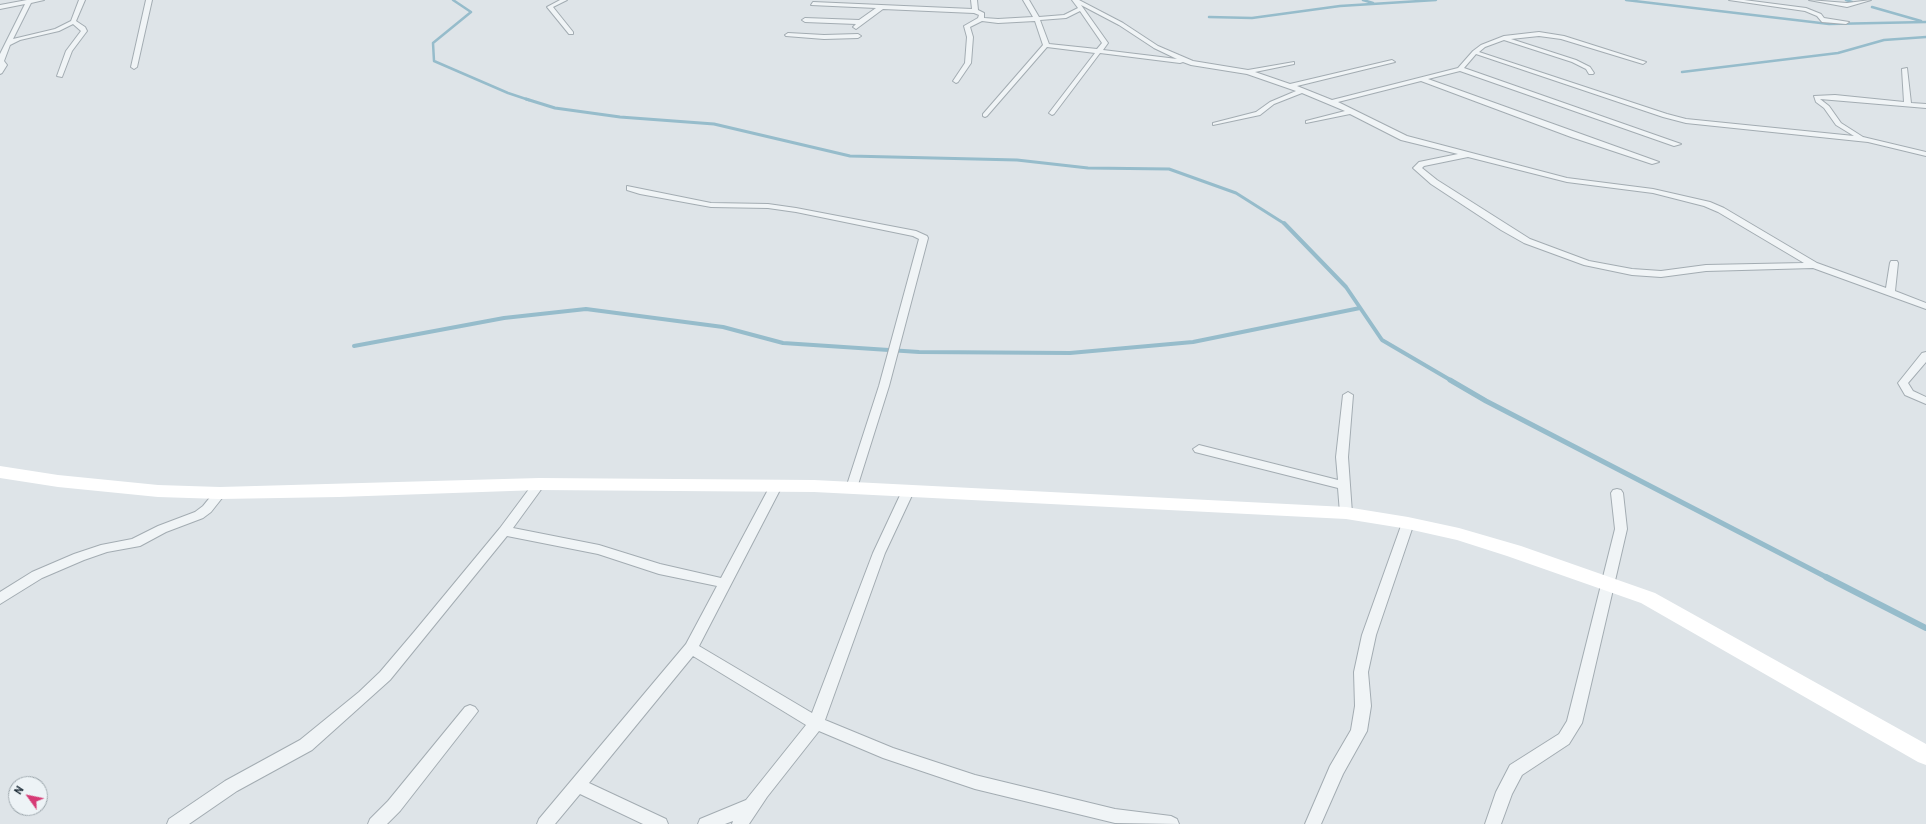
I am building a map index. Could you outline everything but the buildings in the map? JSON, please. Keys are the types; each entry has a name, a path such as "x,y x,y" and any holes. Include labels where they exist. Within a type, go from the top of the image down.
{"street":[{"path":"0,7 42,0"},
{"path":"0,47 18,39 57,30 73,22 82,0"},
{"path":"134,67 149,0"},
{"path":"564,0 550,8 571,33"},
{"path":"974,0 975,11"},
{"path":"1026,0 1037,18 1046,46"},
{"path":"1732,0 1806,10 1819,14 1822,20 1846,22"},
{"path":"1812,0 1847,5 1868,0"},
{"path":"0,72 4,65 1,61 2,56 10,43 30,1"},
{"path":"1052,113 1103,47 1104,41 1075,1"},
{"path":"1075,1 1126,27 1156,47 1190,63"},
{"path":"813,4 975,11 982,14 981,19"},
{"path":"788,35 860,38 855,33 855,29 860,22 882,7"},
{"path":"956,81 968,63 970,37 967,26 981,19 992,21 1062,17 1080,9"},
{"path":"805,20 860,22"},
{"path":"60,76 69,51 84,31 80,25 73,22"},
{"path":"1332,102 1424,80 1460,69 1475,52 1493,41 1504,38 1550,35 1643,62"},
{"path":"1504,38 1574,61 1588,68 1591,73"},
{"path":"1046,46 1190,63 1248,72 1332,102 1385,130 1404,138 1471,154 1567,180 1653,191 1707,204 1721,210 1814,265 1926,306"},
{"path":"985,115 1046,46"},
{"path":"1475,52 1665,116 1686,121 1868,140 1926,154"},
{"path":"1290,86 1392,62"},
{"path":"1248,72 1292,63"},
{"path":"1460,69 1677,144"},
{"path":"1905,69 1908,105"},
{"path":"1424,80 1574,135 1655,162"},
{"path":"1215,124 1258,114 1272,103 1301,91"},
{"path":"1868,140 1838,124 1827,107 1818,101 1816,97 1835,97 1926,106"},
{"path":"1308,122 1351,112"},
{"path":"1471,154 1422,164 1417,168 1434,182 1504,228 1527,241 1565,256 1609,268 1661,274 1706,268 1814,265"},
{"path":"630,188 642,192 711,205 768,206 796,210 916,234 924,238 884,386 852,488"},
{"path":"1890,293 1894,262"},
{"path":"1926,355 1903,383 1909,392 1926,401"},
{"path":"1346,513 1342,458 1348,395"},
{"path":"1199,449 1344,486"},
{"path":"0,472 108,487 220,493 339,491 539,484 776,486 852,488 1346,513 1408,523 1459,534 1514,551 1648,598 1926,755"},
{"path":"175,824 231,786 306,744 386,676 504,531 539,484"},
{"path":"545,824 691,648 776,486"},
{"path":"740,824 751,806 816,723 879,553 908,491"},
{"path":"0,599 37,575 79,557 106,548 135,543 162,529 199,515 207,509 220,493"},
{"path":"1493,824 1504,792 1516,770 1564,739 1574,723 1609,584 1621,529 1617,493"},
{"path":"1313,824 1336,771 1359,731 1363,706 1361,672 1369,635 1408,523"},
{"path":"504,531 599,550 670,572 724,583"},
{"path":"691,648 816,723 889,753 975,782 1114,820 1171,824"},
{"path":"376,824 394,806 470,711"},
{"path":"577,785 660,824"},
{"path":"706,824 751,806"}],"waterway":[{"path":"453,0 471,12 433,43 434,61 508,93 526,99"},
{"path":"1363,0 1373,3"},
{"path":"1209,17 1252,18 1340,6 1436,0"},
{"path":"1626,0 1829,24 1926,22"},
{"path":"1846,0 1852,2"},
{"path":"1872,7 1921,21"},
{"path":"1682,72 1838,53 1884,40 1926,37"},
{"path":"526,99 555,108 620,117 714,124 850,156 1017,160 1088,168 1169,169 1236,193 1285,224"},
{"path":"1285,224 1346,287 1382,340 1452,381"},
{"path":"354,346 504,318 586,309 723,327 783,343 919,352 1070,353 1193,342 1360,308"},
{"path":"1450,380 1486,401 1828,578"},
{"path":"1826,577 1926,628"}]}
